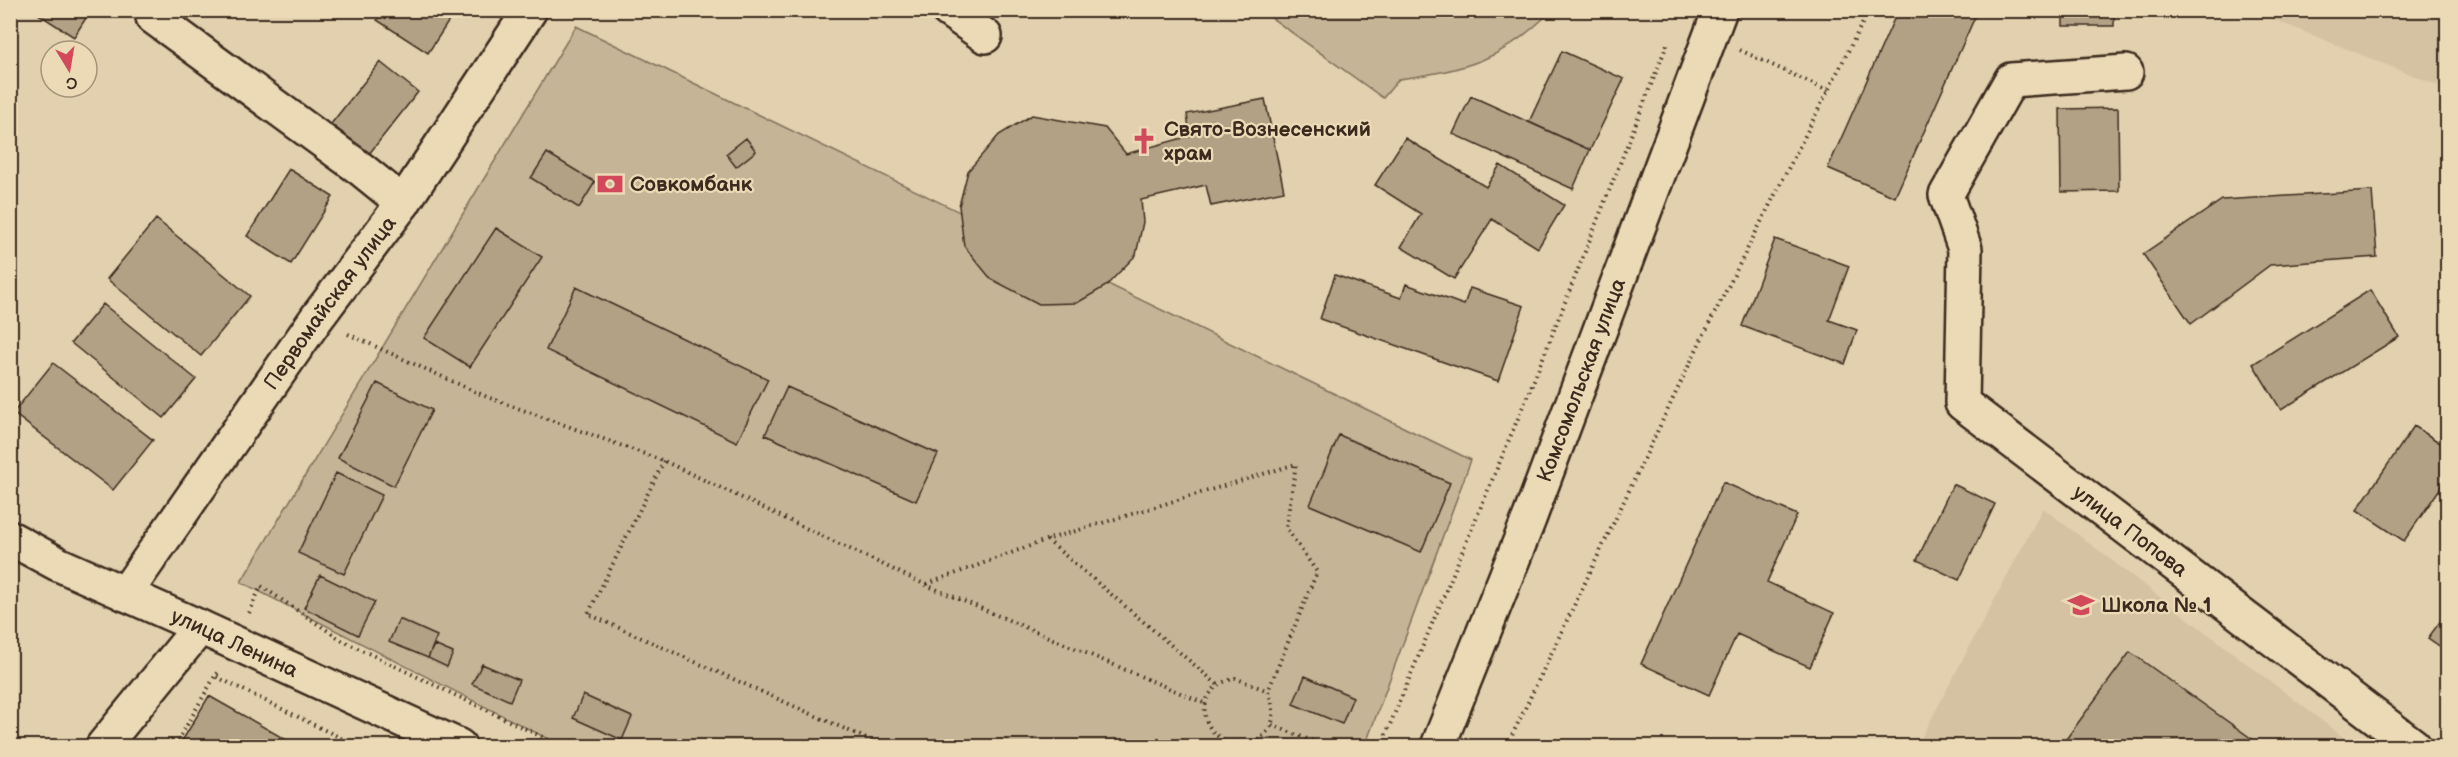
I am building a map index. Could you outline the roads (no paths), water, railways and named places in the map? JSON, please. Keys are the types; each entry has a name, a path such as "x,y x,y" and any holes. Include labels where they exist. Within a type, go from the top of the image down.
{"street":[{"name":"Первомайская улица","path":"124,594 316,319 403,203 530,10"},
{"path":"948,10 985,36"},
{"path":"153,17 361,169 403,203"},
{"name":"Комсомольская улица","path":"1438,747 1529,519 1715,23"},
{"name":"улица Попова","path":"2126,72 2011,80 1946,195 1965,249 1962,403 2414,747"},
{"name":"улица Ленина","path":"10,538 58,564 459,747"},
{"path":"103,747 200,627"}],"place":[{"name":"Свято-Вознесенский храм","path":"1144,141"},
{"name":"Совкомбанк","path":"610,184"},
{"name":"Школа № 1","path":"2081,605"}]}
